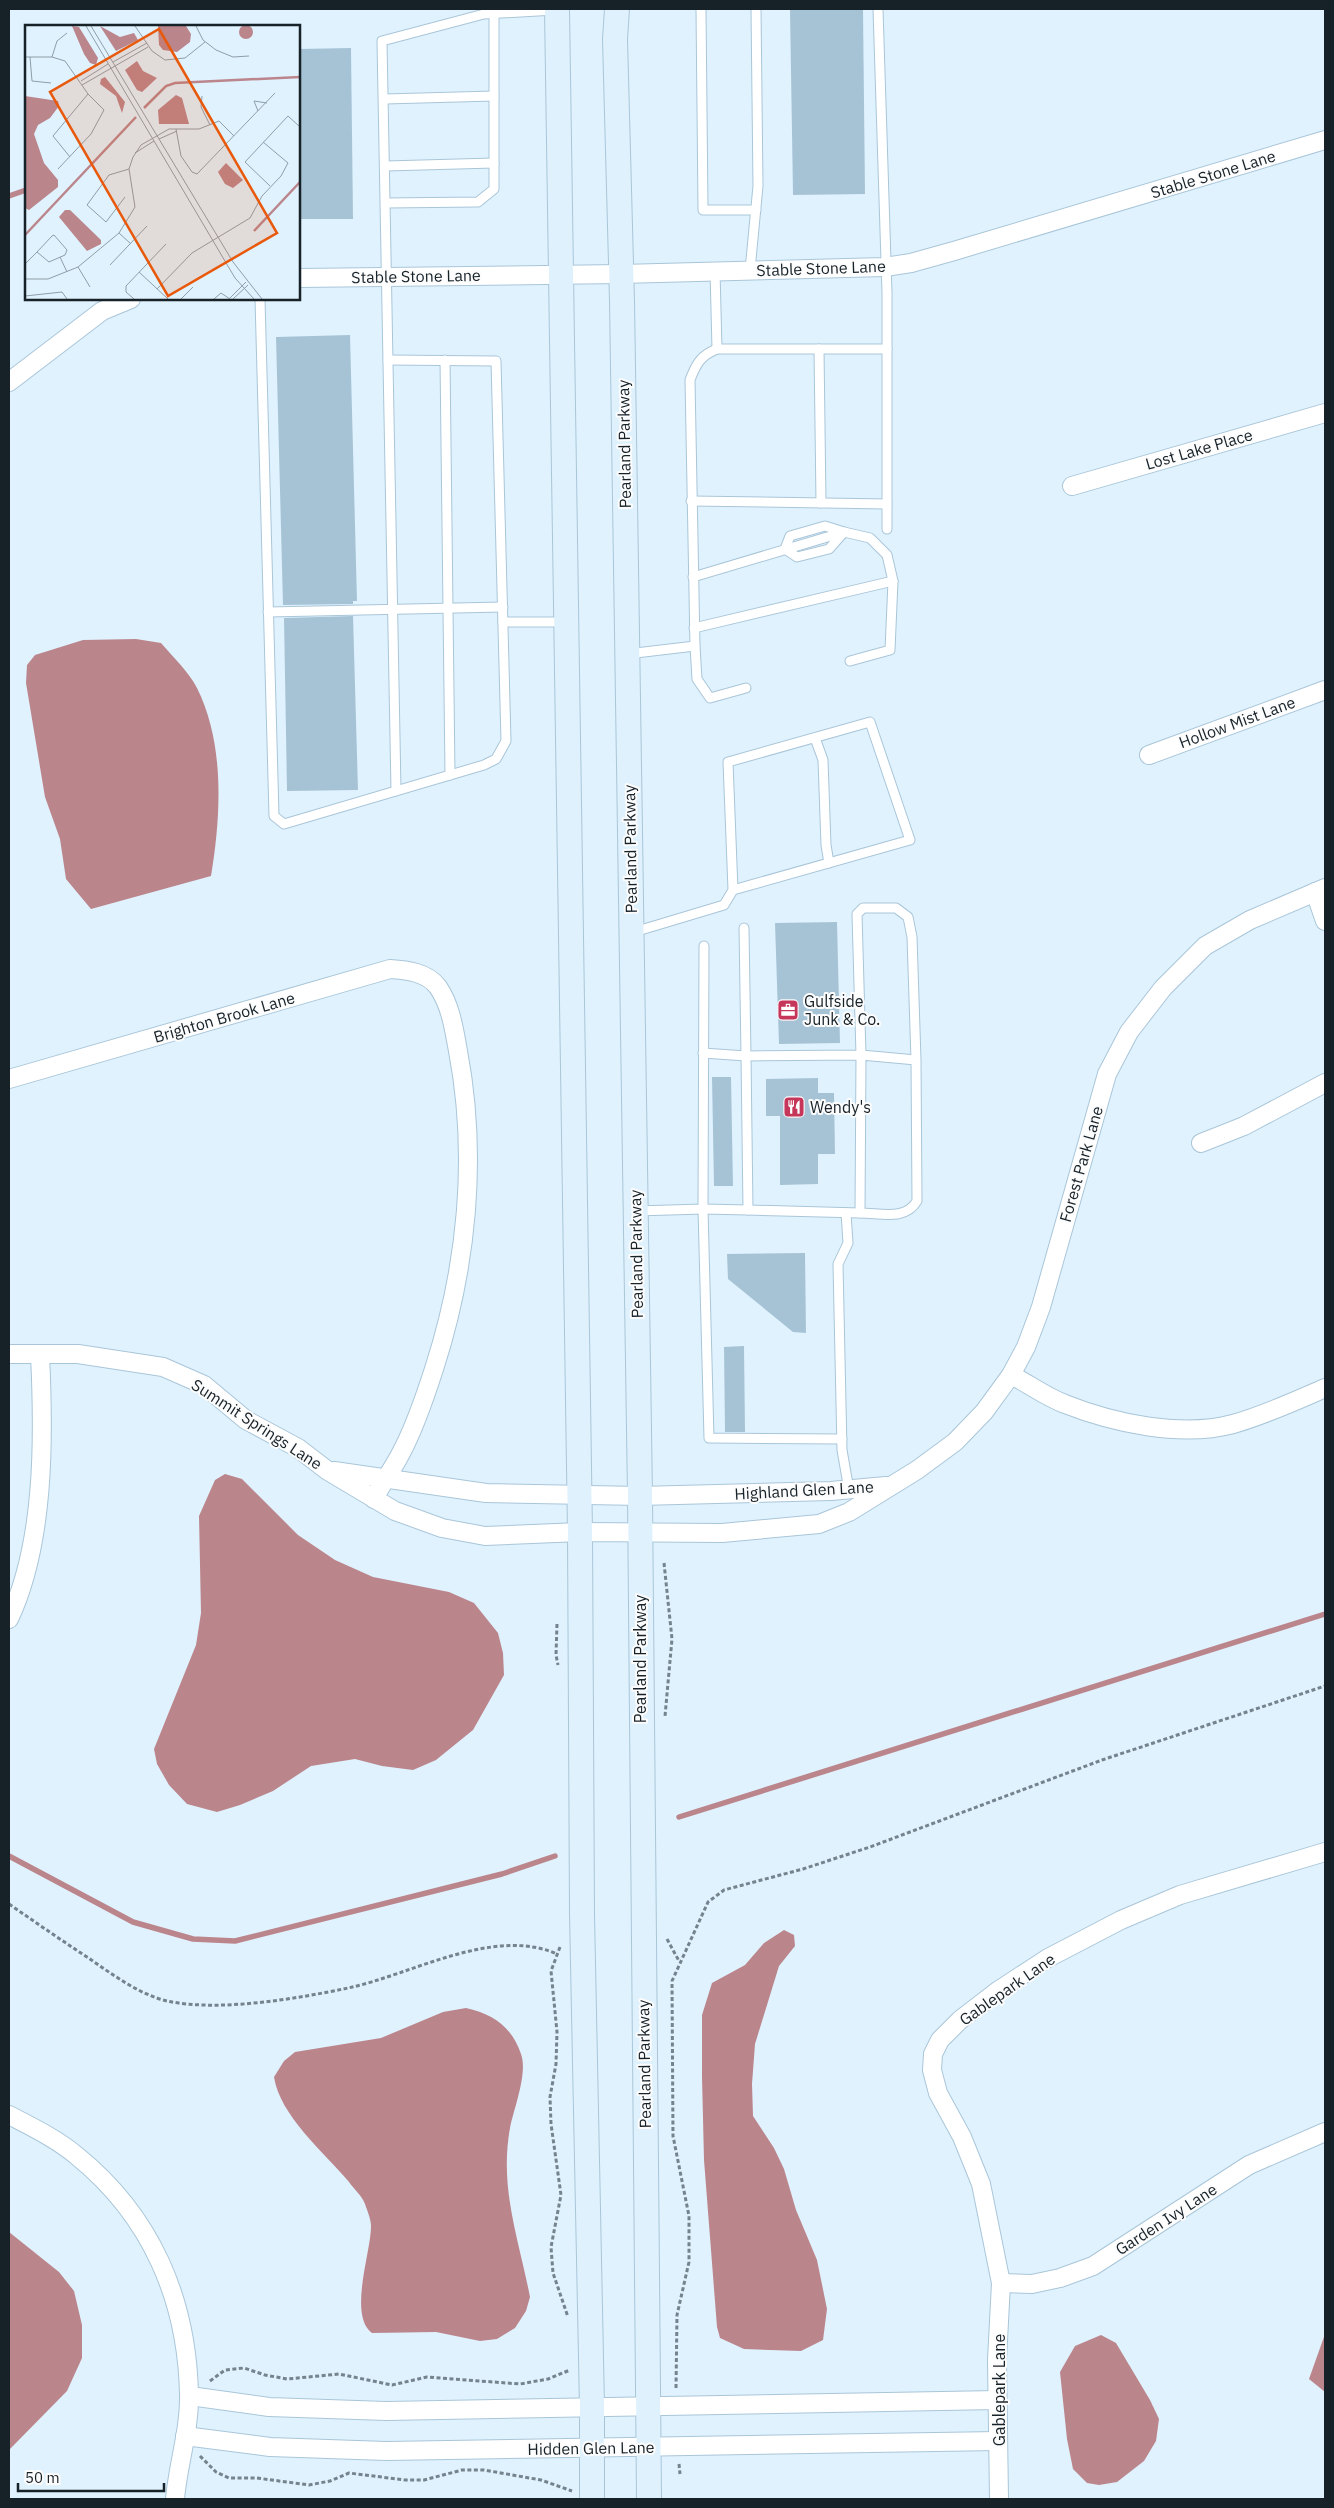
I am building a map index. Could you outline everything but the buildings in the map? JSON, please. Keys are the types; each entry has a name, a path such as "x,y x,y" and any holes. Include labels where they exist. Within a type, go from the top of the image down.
{"main road":[{"path":"557,9 580,1532 582,1914 592,2408 591,2448 582,2495"},
{"name":"Pearland Parkway","path":"617,9 615,39 621,274 640,1496 651,1533 649,2499"}],"street":[{"name":"Stable Stone Lane","path":"300,278 621,274 885,267 911,263 945,254 1325,140"},
{"path":"9,382 102,311 129,300"},
{"name":"Lost Lake Place","path":"1072,486 1325,412"},
{"name":"Hollow Mist Lane","path":"1149,755 1325,690"},
{"path":"1320,890 1325,922"},
{"name":"Forest Park Lane","path":"889,1486 917,1470 955,1442 984,1412 1011,1375 1026,1348 1041,1307 1107,1074 1129,1032 1163,988 1205,946 1250,920 1320,890"},
{"name":"Brighton Brook Lane","path":"9,1078 390,969 412,970 437,985 451,1014 462,1072 467,1125 467,1216 450,1313 434,1369 400,1455 385,1477"},
{"path":"1201,1143 1244,1126 1325,1083"},
{"name":"Summit Springs Lane","path":"9,1354 78,1354 163,1367 204,1385 246,1420 298,1448 328,1470 395,1512 442,1528 485,1536 580,1532"},
{"path":"9,1618 26,1568 36,1517 42,1453 40,1355"},
{"path":"1011,1375 1063,1404 1114,1421 1159,1427 1199,1428 1231,1424 1275,1410 1325,1388"},
{"name":"Summit Springs Lane","path":"328,1470 385,1477 439,1488 486,1493 640,1496"},
{"path":"374,1499 385,1477"},
{"name":"Highland Glen Lane","path":"640,1496 849,1490 889,1486"},
{"name":"Highland Glen Lane","path":"580,1532 722,1533 819,1524 849,1512 889,1486"},
{"name":"Gablepark Lane","path":"999,2499 997,2400 1001,2283 981,2184 962,2137 938,2093 932,2070 933,2054 940,2040 960,2020 999,1990 1048,1958 1121,1920 1180,1895 1325,1852"},
{"path":"9,2115 41,2132 76,2155 104,2180 128,2206 156,2251 177,2306 190,2396 175,2499"},
{"name":"Garden Ivy Lane","path":"1001,2283 1032,2284 1060,2278 1092,2266 1249,2165 1325,2132"},
{"path":"190,2396 269,2408 324,2410 592,2408 997,2400"},
{"name":"Hidden Glen Lane","path":"185,2436 270,2447 324,2450 591,2448 998,2441"}],"lane":[{"path":"396,791 386,277 385,99 382,41 484,14 557,9"},
{"path":"701,9 703,210 756,210"},
{"path":"750,270 758,186 756,9"},
{"path":"878,9 887,349 887,530"},
{"path":"386,203 478,202 494,189 494,13"},
{"path":"385,99 494,96"},
{"path":"386,166 494,163"},
{"path":"715,271 717,349"},
{"path":"260,300 274,816 284,824 450,776 496,759 506,741 496,361 388,360"},
{"path":"746,688 710,698 697,680 691,501 690,380 697,363 707,353 717,349 887,349"},
{"path":"819,349 821,503"},
{"path":"445,360 450,776"},
{"path":"691,501 887,504"},
{"path":"693,577 844,532 870,538 887,554 893,581 890,650 850,661"},
{"path":"694,628 893,581"},
{"path":"268,612 503,606"},
{"path":"504,622 566,622"},
{"path":"627,654 695,646"},
{"path":"631,933 724,905 733,890 728,762 870,722 910,840 733,890"},
{"path":"815,738 824,760 826,845 829,862"},
{"path":"636,1211 703,1209 902,1215 913,1207 917,1200 916,1060 910,927 908,917 896,908 884,906 863,908 857,914 861,1056 860,1213"},
{"path":"744,928 748,1210"},
{"path":"704,946 703,1209 709,1438 842,1439"},
{"path":"704,1053 746,1056 861,1056 916,1060"},
{"path":"846,1213 848,1243 838,1264 842,1439 849,1490"}],"path":[{"path":"651,1533 672,1639 665,1718"},
{"path":"676,2406 677,2315 689,2262 688,2216 672,2136 672,1981 708,1902 724,1890 803,1869 870,1847 1102,1760 1325,1686"},
{"path":"9,1904 139,1990 165,2000 189,2004 244,2004 348,1988 477,1949 520,1945 541,1947 556,1954"},
{"path":"667,1931 667,1941 680,1962"},
{"path":"190,2396 225,2370 244,2368 264,2375 287,2378 339,2374 392,2385 427,2377 520,2384 548,2379 573,2369"},
{"path":"185,2436 204,2462 216,2472 229,2478 258,2478 309,2485 330,2481 349,2473 405,2480 424,2480 462,2470 484,2470 541,2480 582,2495"},
{"path":"677,2446 680,2474"}],"shaded area":[{"path":"136,639 161,643 194,682 206,710 216,756 218,780 217,829 211,876 91,909 66,879 60,839 45,797 26,683 27,665 35,655 83,640"},
{"path":"225,1474 242,1479 298,1535 335,1560 373,1577 449,1592 474,1603 498,1633 503,1653 504,1675 473,1730 436,1760 413,1770 382,1766 355,1759 311,1766 273,1791 240,1805 217,1812 187,1804 169,1785 157,1764 154,1749 196,1645 201,1613 199,1516 215,1480"},
{"path":"784,1930 794,1935 795,1946 779,1966 755,2044 752,2084 753,2116 774,2148 784,2169 796,2210 817,2260 827,2309 823,2340 801,2351 744,2349 720,2338 717,2327 704,2160 702,2015 712,1983 745,1965 764,1943"},
{"path":"466,2008 493,2018 507,2029 517,2045 523,2062 520,2091 510,2128 507,2172 512,2214 530,2297 526,2311 515,2328 497,2339 480,2341 436,2332 372,2333 365,2324 361,2298 371,2226 365,2204 349,2182 304,2133 285,2106 274,2077 284,2061 295,2052 381,2038 443,2012"},
{"path":"9,2232 59,2272 74,2291 82,2325 82,2358 67,2391 9,2450"},
{"path":"1325,2334 1325,2392 1309,2379"},
{"path":"1101,2335 1116,2343 1150,2400 1159,2419 1156,2441 1144,2461 1117,2482 1099,2485 1087,2483 1073,2469 1067,2439 1060,2372 1075,2346"}],"waterway":[{"path":"9,196 25,190"},
{"path":"679,1817 1325,1614"},
{"path":"9,1856 133,1922 193,1939 235,1941 502,1874 555,1856"}],"place":[{"name":"Gulfside Junk & Co.","path":"788,1010"},
{"name":"Wendy's","path":"794,1107"}]}
